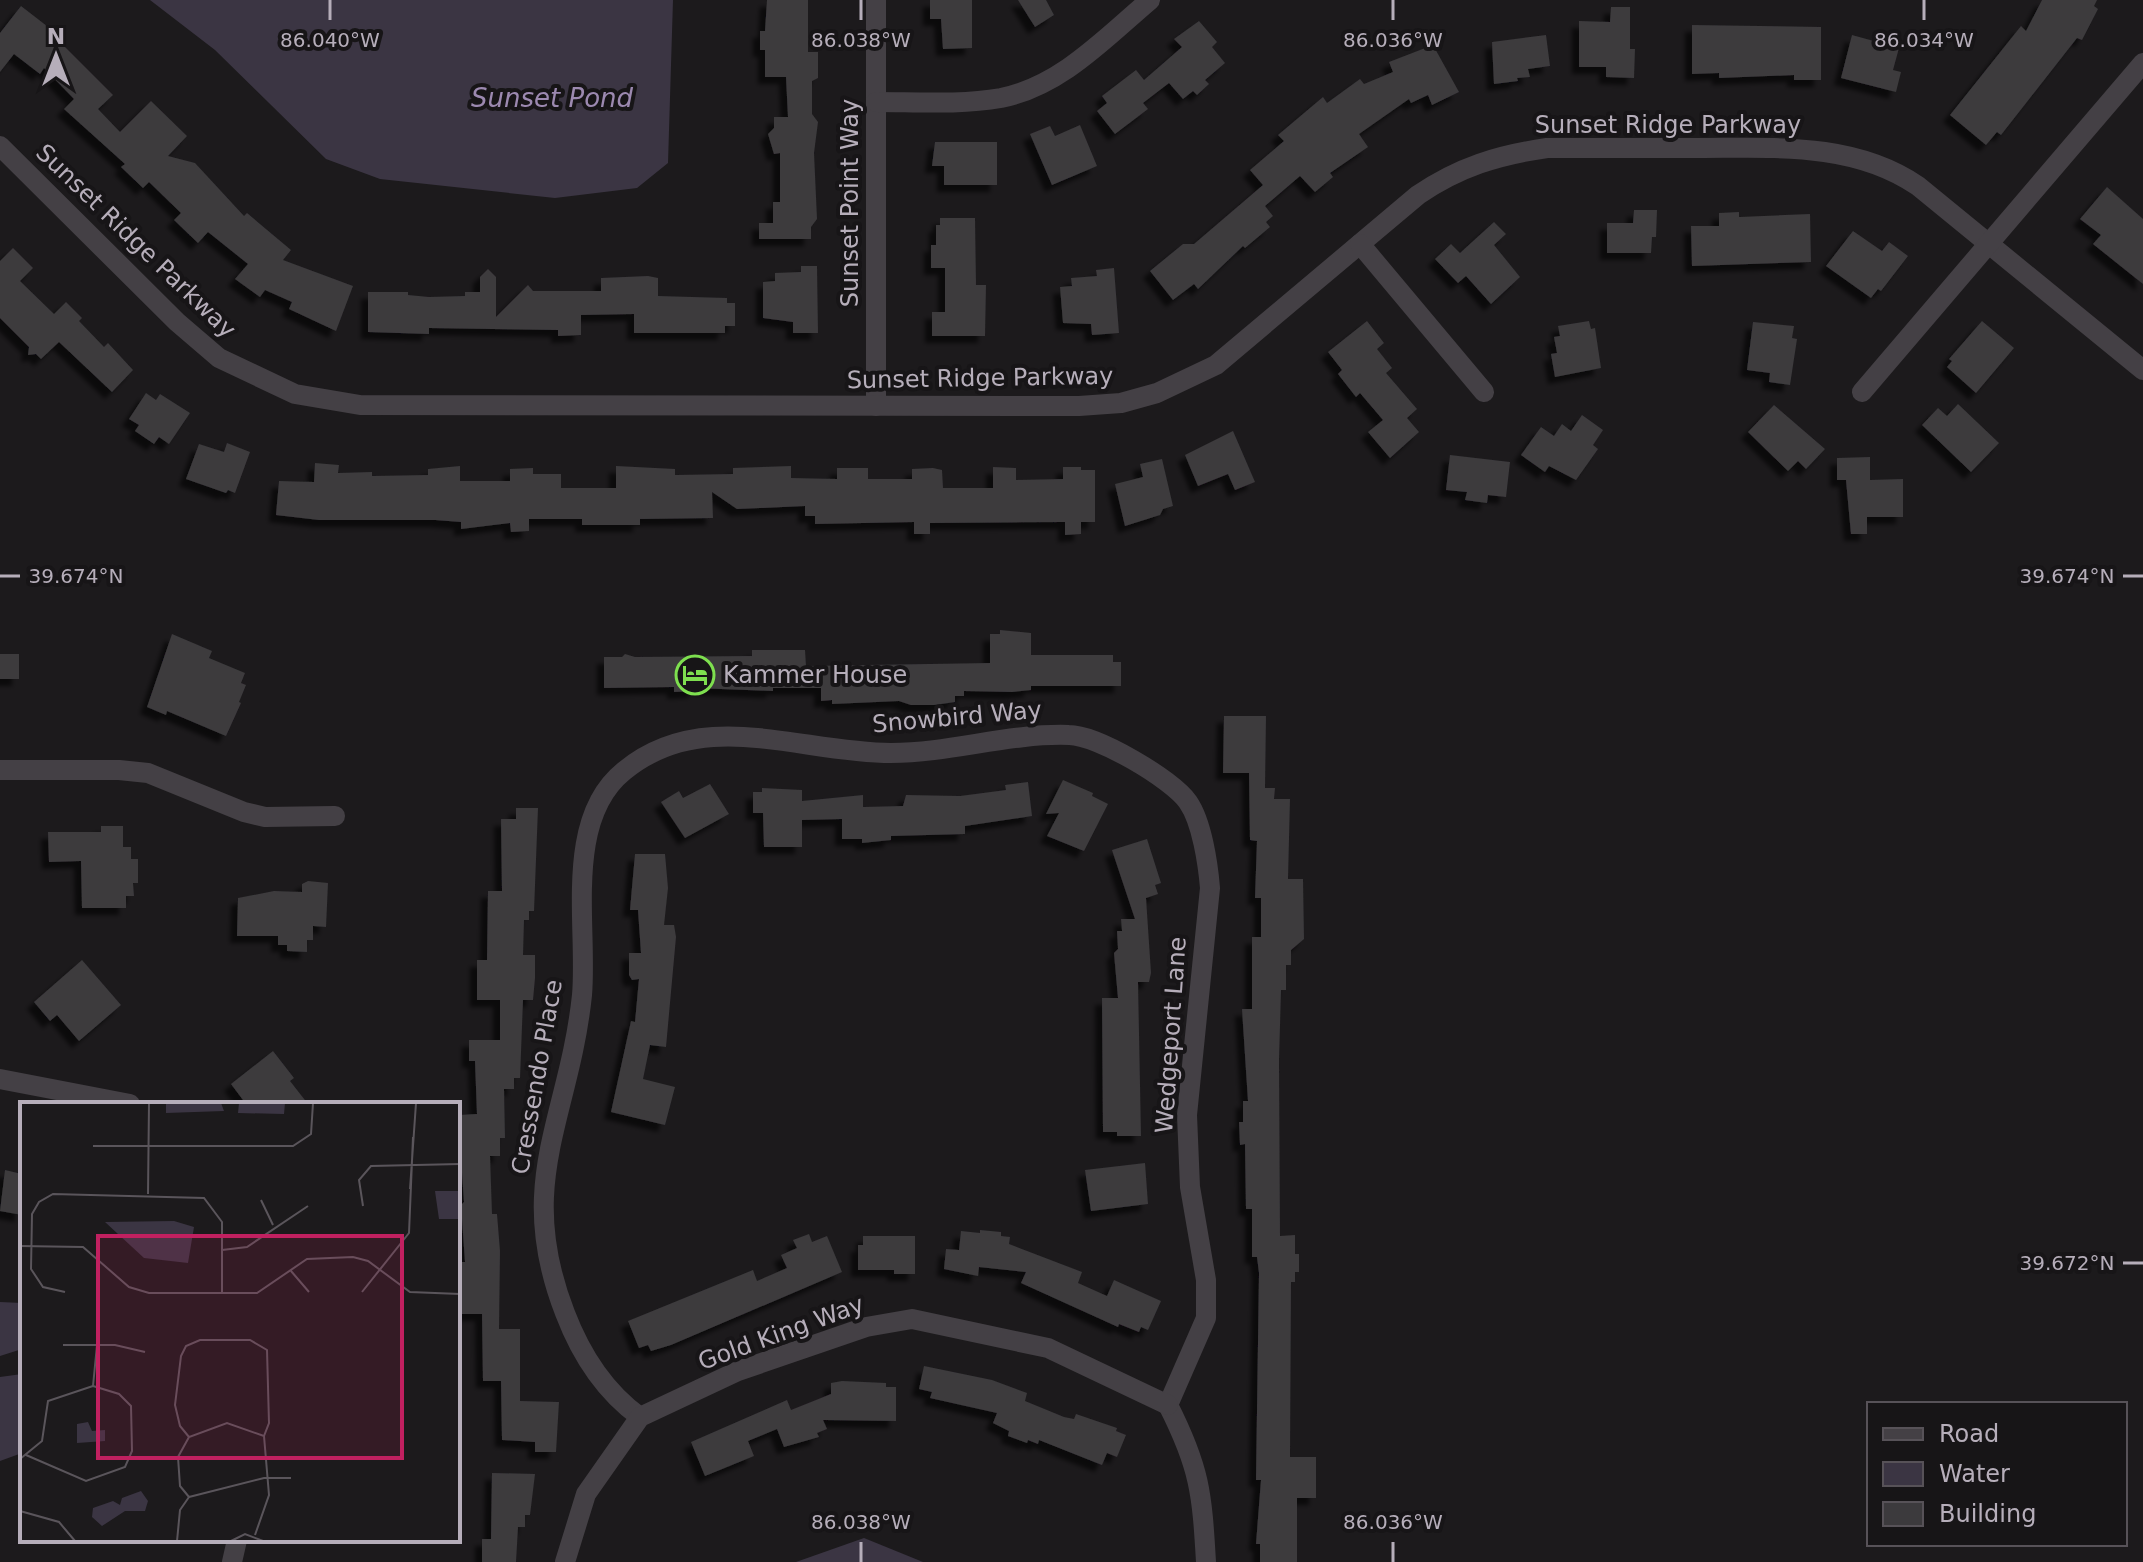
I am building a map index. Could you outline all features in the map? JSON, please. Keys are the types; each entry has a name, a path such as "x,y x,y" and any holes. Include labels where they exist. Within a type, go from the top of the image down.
{"street":[{"name":"Sunset Point Way","path":"876,0 876,406"},
{"path":"876,102 974,102 1031,88 1075,64 1150,0"},
{"path":"1862,392 2143,63"},
{"name":"Sunset Ridge Parkway","path":"0,146 177,322 219,358 295,394 360,405 1079,406 1121,403 1157,393 1216,365 1444,178 1496,157 1547,148 1799,148 1835,153 1900,174 2143,370"},
{"path":"1360,244 1484,392"},
{"name":"Snowbird Way","path":"620,773 676,741 722,734 891,753 945,749 1027,735 1075,734 1112,749 1155,774"},
{"path":"0,770 119,770 148,773 244,812 265,817 335,816"},
{"name":"Cressendo Place","path":"620,773 604,796 584,846 582,997 542,1193 544,1243 556,1291 576,1341 614,1398 640,1417"},
{"name":"Wedgeport Lane","path":"1155,774 1188,802 1207,855 1210,888 1187,1115 1190,1187 1206,1280 1206,1318 1168,1405"},
{"path":"0,1079 120,1102"},
{"name":"Gold King Way","path":"640,1417 738,1371 866,1327 912,1319 1048,1348 1168,1405"},
{"path":"1168,1405 1189,1447 1202,1488 1206,1562"},
{"path":"565,1562 586,1494 640,1417"},
{"path":"232,1562 237,1542"}],"water":[{"name":"Sunset Pond","path":"150,0 673,0 668,163 637,188 555,198 380,179 326,159 215,50"},
{"path":"0,1302 20,1303 20,1350 0,1356"},
{"path":"20,1374 20,1454 0,1461 0,1377"},
{"path":"864,1538 923,1562 796,1562"}],"building":[{"path":"767,0 808,0 808,52 818,52 818,78 812,81 812,114 818,122 814,153 817,219 811,227 811,239 759,239 759,223 773,223 773,202 780,202 780,153 774,154 768,134 774,128 774,117 788,117 786,77 765,77 765,50 760,50 760,31 765,31"},
{"path":"930,0 972,0 972,48 943,49 941,19 930,19"},
{"path":"1018,0 1046,0 1054,15 1035,27"},
{"path":"2042,0 2097,0 2094,6 2098,9 2082,40 2077,38 2001,135 1997,132 1986,145 1950,115 2021,26 2026,31"},
{"path":"21,6 65,40 62,44 113,95 98,109 120,132 151,101 187,136 168,156 195,163 244,216 247,213 291,250 283,260 353,286 336,331 289,309 292,302 265,290 260,297 235,279 248,264 208,232 198,243 174,220 181,213 149,182 143,188 121,167 125,164 64,109 74,99 44,68 40,74 14,54 0,72 0,33"},
{"path":"1611,7 1630,7 1630,49 1635,49 1634,78 1606,77 1606,67 1579,67 1579,21 1610,22"},
{"path":"1199,21 1217,42 1212,47 1225,63 1205,80 1209,84 1197,95 1193,91 1183,99 1169,83 1143,103 1148,109 1115,134 1097,111 1107,103 1102,96 1136,70 1144,80 1182,47 1174,39"},
{"path":"1692,25 1821,27 1821,80 1794,80 1794,75 1719,78 1719,73 1692,74"},
{"path":"1546,35 1550,66 1528,69 1530,77 1517,78 1518,81 1494,84 1492,42"},
{"path":"1852,35 1899,48 1893,70 1901,72 1896,92 1841,78"},
{"path":"1433,45 1459,92 1432,105 1428,95 1411,103 1409,99 1359,134 1368,147 1330,173 1333,177 1315,192 1300,176 1265,206 1273,216 1266,222 1270,227 1245,248 1243,246 1198,289 1194,284 1173,300 1150,271 1183,244 1194,244 1263,185 1250,170 1284,141 1278,135 1323,97 1327,103 1360,79 1364,84 1393,72 1389,62"},
{"path":"1080,125 1097,166 1052,185 1030,134 1050,126 1055,136"},
{"path":"935,142 997,142 997,185 944,185 944,166 932,166"},
{"path":"2107,187 2143,219 2143,284 2093,244 2101,235 2080,219"},
{"path":"1634,210 1657,210 1656,237 1652,237 1651,253 1607,253 1607,223 1633,223"},
{"path":"1739,212 1739,217 1810,214 1811,262 1692,266 1691,226 1719,226 1719,213"},
{"path":"940,218 975,218 976,285 986,285 985,336 932,336 932,312 945,312 945,268 931,268 931,245 936,245 936,225 940,225"},
{"path":"1494,222 1506,234 1494,245 1520,277 1491,304 1466,276 1458,283 1435,259 1451,244 1460,253"},
{"path":"1853,231 1882,251 1889,242 1908,256 1881,291 1878,289 1871,298 1826,266"},
{"path":"13,248 33,268 20,281 54,314 66,302 104,347 108,343 133,370 112,392 59,342 41,359 36,354 28,355 29,347 0,318 0,261"},
{"path":"801,266 817,266 818,333 793,333 793,322 763,318 763,282 775,281 775,273 801,272"},
{"path":"1114,268 1119,333 1092,335 1091,324 1063,323 1060,287 1072,286 1071,278 1097,276 1096,270"},
{"path":"488,269 496,277 496,317 528,285 533,291 601,291 601,278 648,276 658,278 658,296 727,298 727,303 735,303 735,326 725,326 725,333 634,333 634,314 581,315 581,335 558,336 558,330 429,328 429,334 368,332 368,292 408,292 408,295 429,297 465,296 465,292 480,292 480,277"},
{"path":"1367,321 1384,343 1377,349 1392,368 1386,373 1417,409 1407,418 1419,432 1390,458 1368,432 1383,420 1360,393 1356,397 1338,374 1342,370 1328,352"},
{"path":"1589,321 1591,329 1595,328 1601,368 1555,377 1551,354 1557,353 1554,337 1560,336 1558,326"},
{"path":"1982,321 2014,348 1976,393 1947,367 1952,361 1949,359"},
{"path":"1753,322 1794,326 1792,338 1797,339 1790,385 1769,382 1770,373 1747,370"},
{"path":"146,393 156,400 160,394 190,413 169,444 159,437 154,444 135,431 139,425 129,419"},
{"path":"1958,404 1999,443 1971,472 1922,425 1938,408 1947,416"},
{"path":"1774,405 1825,449 1806,469 1798,461 1788,471 1748,432"},
{"path":"1582,415 1603,430 1593,445 1598,449 1576,480 1549,466 1545,472 1521,455 1541,427 1554,436 1562,424 1571,431"},
{"path":"1233,431 1255,482 1235,490 1228,474 1198,486 1185,455"},
{"path":"227,443 250,452 235,493 228,490 226,493 186,479 199,444 224,452"},
{"path":"1450,455 1510,462 1506,497 1488,495 1487,503 1465,500 1467,492 1446,490"},
{"path":"1870,457 1870,480 1903,479 1903,517 1867,517 1867,534 1851,534 1846,480 1837,480 1837,458"},
{"path":"1162,459 1173,506 1163,509 1160,515 1125,526 1115,484 1143,477 1140,464"},
{"path":"315,463 339,465 338,473 372,472 372,476 428,475 428,469 460,466 460,481 510,481 510,469 533,468 533,474 561,474 561,488 616,488 616,466 675,469 675,475 733,474 733,468 791,466 791,478 837,479 837,468 868,468 868,479 912,479 912,469 933,468 942,470 943,488 993,488 993,467 1016,468 1016,480 1063,479 1063,467 1081,467 1081,470 1095,470 1095,522 1081,522 1081,534 1065,535 1065,522 930,523 930,534 914,534 914,522 815,524 815,516 805,516 805,506 737,509 712,492 713,518 640,519 640,525 582,525 582,519 529,519 529,531 511,532 510,523 461,529 461,522 435,520 319,520 276,515 279,481 314,482"},
{"path":"1000,630 1031,633 1031,655 1113,655 1113,662 1121,662 1121,686 1031,686 1031,690 1012,692 964,691 964,696 955,696 955,702 934,705 911,705 899,701 832,704 832,700 821,701 821,688 773,688 773,691 695,688 695,691 674,692 674,687 604,688 604,657 622,657 625,654 635,657 752,656 752,650 805,650 806,666 990,663 990,634 1000,634"},
{"path":"172,634 212,651 209,658 245,673 241,683 246,685 241,703 226,736 167,711 166,715 147,707"},
{"path":"0,654 19,654 19,679 0,679"},
{"path":"1224,716 1266,716 1265,788 1275,788 1274,799 1290,799 1288,879 1303,879 1304,939 1291,950 1291,965 1286,965 1286,990 1281,990 1279,1061 1280,1236 1295,1235 1295,1254 1299,1254 1299,1272 1295,1272 1295,1282 1291,1282 1290,1457 1316,1457 1316,1498 1297,1498 1297,1562 1260,1562 1260,1544 1256,1544 1261,1480 1256,1480 1259,1273 1257,1257 1252,1257 1252,1209 1246,1209 1245,1144 1240,1145 1239,1122 1243,1122 1243,1101 1248,1101 1242,1009 1252,1009 1252,937 1261,937 1261,898 1255,898 1257,841 1250,840 1249,773 1223,773"},
{"path":"1063,780 1093,793 1092,796 1108,804 1084,851 1047,836 1059,813 1046,814"},
{"path":"1028,782 1032,816 965,826 965,834 891,836 891,840 862,843 862,839 842,839 842,819 802,820 802,847 764,847 763,813 753,813 753,792 762,792 762,788 802,790 802,801 863,795 863,807 903,806 906,795 960,796 1006,790 1005,785"},
{"path":"710,784 729,814 685,838 661,802 679,791 683,798"},
{"path":"516,808 538,808 534,911 529,911 529,920 524,920 523,955 535,955 533,1000 523,1000 520,1078 514,1078 514,1089 504,1089 505,1138 500,1138 500,1156 490,1156 492,1214 497,1214 500,1251 499,1329 520,1329 520,1401 559,1402 556,1452 535,1452 535,1442 502,1440 501,1381 483,1381 482,1314 461,1314 461,1262 465,1262 460,1115 477,1114 475,1061 469,1061 469,1040 500,1040 500,1000 477,1000 477,960 487,960 488,891 502,891 501,819 516,819"},
{"path":"101,826 123,826 123,847 131,847 131,859 138,859 138,883 133,883 134,896 126,896 126,908 82,908 81,861 49,862 48,832 101,832"},
{"path":"1147,839 1161,883 1155,885 1158,894 1146,898 1151,973 1149,982 1138,982 1141,1136 1117,1136 1117,1132 1103,1132 1102,998 1118,998 1114,953 1118,949 1117,931 1122,931 1121,919 1135,919 1112,850"},
{"path":"635,854 665,854 668,888 664,925 674,925 676,937 666,1047 650,1045 643,1079 675,1087 665,1125 611,1112 631,1021 635,1022 639,979 632,980 629,975 629,953 641,953 638,910 630,910"},
{"path":"308,881 328,883 326,927 313,926 313,940 307,940 307,952 287,951 287,945 278,945 278,936 237,936 238,898 274,891 302,892 302,884"},
{"path":"82,960 121,1005 79,1041 57,1015 50,1021 34,1002"},
{"path":"273,1051 294,1078 290,1081 306,1102 244,1102 231,1084"},
{"path":"1145,1163 1148,1204 1091,1211 1085,1170"},
{"path":"5,1170 20,1174 20,1215 0,1211"},
{"path":"980,1230 1001,1232 1001,1236 1010,1237 1009,1244 1082,1272 1078,1283 1107,1296 1114,1280 1161,1301 1148,1330 1141,1327 1139,1332 1119,1324 1118,1327 1021,1283 1026,1272 979,1267 978,1276 944,1269 946,1249 959,1250 961,1231 980,1233"},
{"path":"809,1234 812,1242 827,1236 842,1272 671,1345 651,1351 648,1345 639,1348 628,1321 753,1270 757,1281 787,1268 781,1255 797,1248 793,1240"},
{"path":"863,1236 915,1236 915,1274 894,1274 894,1270 858,1270 858,1245 863,1245"},
{"path":"924,1366 992,1380 1027,1393 1025,1401 1064,1417 1074,1419 1076,1414 1117,1428 1116,1431 1126,1435 1117,1457 1107,1453 1102,1465 1039,1440 1038,1444 1028,1440 1027,1443 1008,1436 1009,1431 993,1423 997,1413 930,1398 932,1392 919,1389"},
{"path":"831,1383 886,1383 886,1387 896,1387 896,1421 823,1420 827,1429 817,1433 819,1437 784,1447 777,1429 748,1441 754,1456 705,1476 691,1442 787,1400 791,1410 831,1394"},
{"path":"492,1473 535,1474 530,1515 525,1515 525,1527 518,1527 516,1562 482,1562 482,1539 491,1539"}],"place":[{"name":"Kammer House","path":"695,675"}]}
